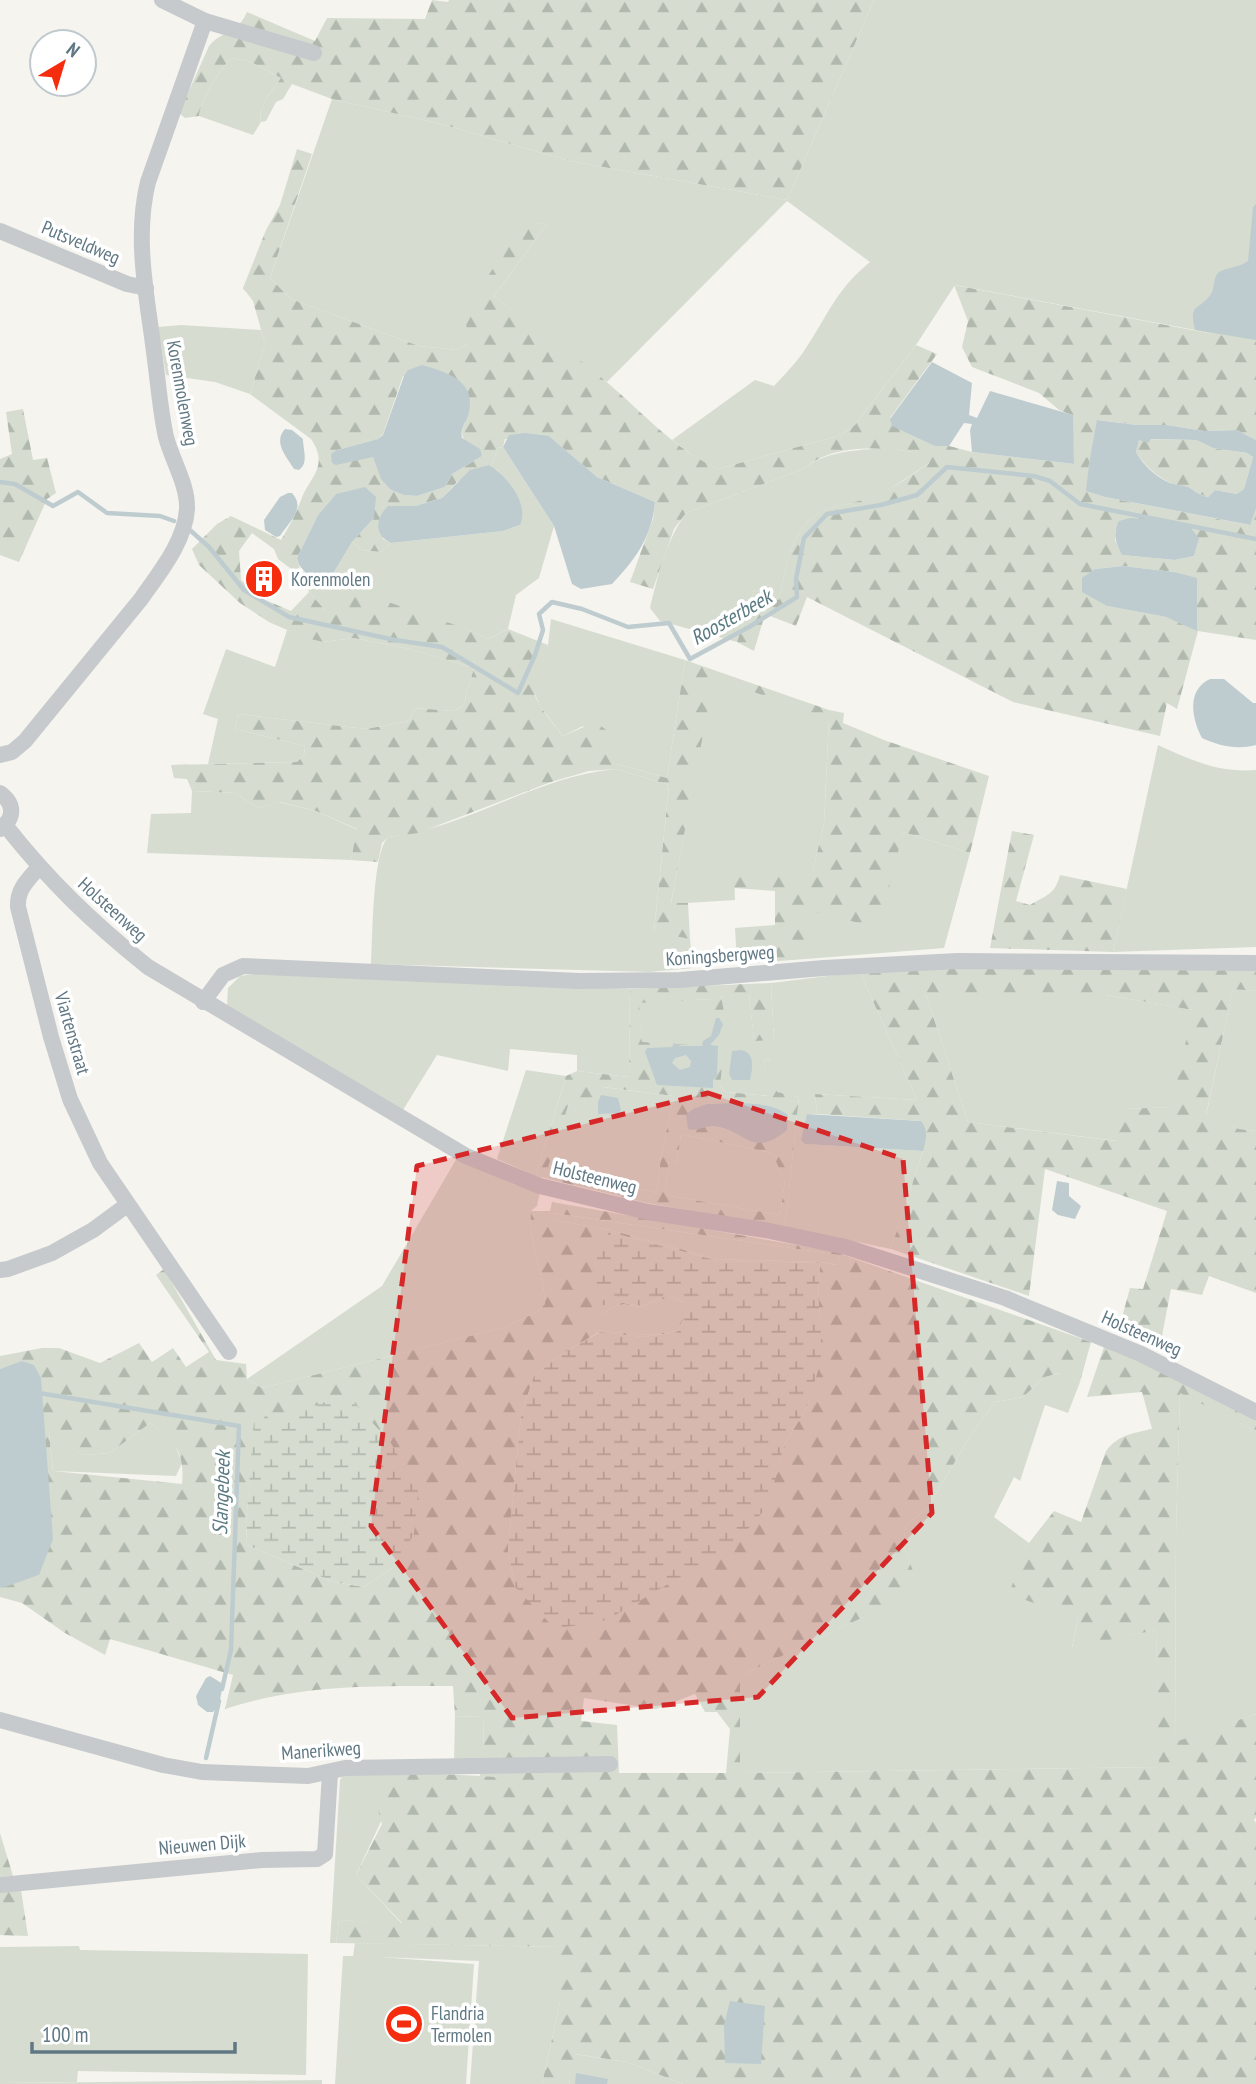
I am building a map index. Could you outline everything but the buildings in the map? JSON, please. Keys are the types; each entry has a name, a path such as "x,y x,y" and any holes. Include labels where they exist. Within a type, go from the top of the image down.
{"street":[{"path":"162,0 205,21 314,53"},
{"name":"Korenmolenweg","path":"0,755 12,752 25,741 141,598 183,531 187,508 184,489 166,437 146,288 142,251 143,203 156,157 205,21"},
{"name":"Putsveldweg","path":"0,231 127,284 146,288"},
{"path":"0,793 12,809 12,815 3,827"},
{"name":"Holsteenweg","path":"3,827 65,896 148,967 466,1156 540,1186 648,1212 765,1230 846,1247 1005,1298 1142,1354 1256,1412"},
{"name":"Viartenstraat","path":"39,867 23,885 18,900 51,1037 70,1099 100,1163 229,1352"},
{"name":"Koningsbergweg","path":"203,1002 223,975 243,966 579,981 680,980 824,968 958,961 1256,963"},
{"path":"0,1270 52,1253 93,1230 127,1205"},
{"name":"Manerikweg","path":"0,1720 163,1765 202,1772 308,1776 330,1773 336,1769 610,1764"},
{"name":"Nieuwen Dijk","path":"0,1885 262,1860 317,1859 325,1854 330,1773"}],"highlighted area":[{"path":"708,1093 903,1159 932,1513 758,1697 512,1718 371,1526 417,1166"}],"green space":[{"path":"432,0 874,0 787,200 570,161 445,125 332,99 292,84 283,99 276,102 266,121 261,122 263,105 281,78 251,62 233,58 212,85 199,116 185,118 179,113 209,46 214,40 238,26 247,12 315,41 327,18 425,19"},
{"path":"874,0 1256,0 1256,344 955,285 916,345 855,425 841,435 718,469 702,462 672,440 755,380 774,386 802,353 841,292 870,262 787,201 607,382 494,296 547,224 524,223 468,333 467,344 458,350 419,346 291,299 270,278 332,99 445,125 570,161 787,200"},
{"path":"233,58 251,62 281,78 263,105 261,122 253,135 199,116 212,85"},
{"path":"297,149 312,154 270,278 291,299 419,346 458,350 467,344 466,317 472,300 524,222 547,224 494,296 567,350 674,442 718,469 841,435 855,425 916,345 937,354 890,418 935,446 1074,464 1072,415 1059,410 1039,393 972,367 962,347 968,321 954,285 1256,342 1256,440 1237,430 1204,431 1167,425 1137,425 1098,420 1089,463 1087,491 1105,497 1249,525 1256,509 1256,640 1198,631 1177,709 1167,703 1160,736 1013,702 807,597 796,626 765,614 754,651 737,642 754,590 779,600 792,548 807,523 832,507 873,496 902,481 929,463 919,453 890,449 844,451 686,513 674,529 653,589 630,582 653,519 655,502 597,477 549,436 505,439 503,447 498,448 491,467 488,465 457,482 442,498 415,506 388,506 383,539 391,543 381,552 362,550 352,542 374,518 336,494 318,515 297,558 300,570 294,571 278,559 274,549 252,533 239,551 241,580 263,599 291,611 309,592 326,611 334,600 356,591 467,629 488,639 508,629 548,645 535,673 534,693 544,712 563,736 595,722 614,739 618,750 617,764 667,778 685,660 844,713 843,723 989,776 970,853 903,832 879,928 807,910 806,959 737,964 735,928 775,925 775,891 734,888 734,870 813,870 824,824 829,720 714,677 671,903 688,903 690,939 654,932 669,785 616,769 589,771 551,782 418,833 388,837 382,843 378,862 351,860 357,829 316,811 280,802 258,808 235,793 192,791 187,779 174,778 171,765 297,762 304,755 305,746 235,729 238,714 366,729 409,721 415,708 454,711 463,706 474,668 410,649 354,638 323,642 303,637 269,622 240,603 199,565 192,549 217,524 231,516 281,540 318,465 319,457 311,439 250,394 265,344 253,301 243,288 266,230 280,205","holes":["403,376 465,423 463,438 482,456 452,474 445,487 417,496 391,490 382,479 373,457 337,450 378,439 383,434","1115,530 1199,539 1194,556 1175,560 1122,555 1115,540","1123,566 1174,572 1197,630 1166,617 1107,606 1095,569"]},
{"path":"181,325 261,330 265,344 250,394 215,382 166,375 158,327"},
{"path":"23,409 33,460 47,458 56,493 47,499 19,562 0,555 0,459 12,454 6,412"},
{"path":"1139,439 1196,440 1213,448 1247,453 1253,457 1244,489 1238,494 1215,490 1208,497 1187,487 1175,485 1143,462 1136,452"},
{"path":"503,447 554,526 539,578 516,595 508,629 488,639 467,629 326,611 309,592 300,570 319,579 331,577 352,542 362,550 381,552 391,543 503,531 520,525 498,471 491,467 498,448"},
{"path":"885,448 920,453 929,463 881,493 833,507 807,523 792,549 779,600 754,590 737,642 660,621 650,608 668,547 686,513 803,469 821,458"},
{"path":"551,619 685,660 667,778 617,764 583,726 563,736 540,706 532,687 536,667 548,645"},
{"path":"287,630 323,642 354,638 410,649 474,668 463,706 454,711 415,708 409,721 366,729 238,714 235,729 305,746 304,755 297,762 208,764 218,719 203,714 226,649 275,667"},
{"path":"713,676 829,719 824,824 813,870 734,870 735,900 671,904"},
{"path":"1158,745 1217,767 1256,770 1256,947 1113,952"},
{"path":"616,769 669,785 654,931 690,939 693,968 649,972 371,964 376,878 383,846 388,837 446,824 558,781"},
{"path":"192,791 235,793 258,808 279,802 316,811 358,830 351,860 147,853 151,814 191,813"},
{"path":"1012,831 1034,835 1016,901 1030,905 1053,891 1060,875 1127,889 1113,952 990,948"},
{"path":"903,832 970,853 944,948 806,959 806,910 898,845"},
{"path":"946,968 1256,969 1256,991 1233,989 1206,1115 1239,1129 1256,1131 1256,1293 1209,1276 1202,1295 1171,1289 1159,1351 1118,1332 1130,1288 1143,1289 1167,1211 1045,1169 1029,1296 891,1249 923,1151 921,1121 817,1114 815,1094 917,1100 860,972","holes":["926,995 1106,995 1193,1010 1171,1107 1125,1109 1116,1141 968,1122"]},
{"path":"860,972 917,1100 815,1094 817,1114 807,1114 806,1144 923,1151 891,1249 785,1227 799,1097 777,1093 771,1059 764,1060 769,1096 726,1092 642,1042 638,1002 713,999 724,1017 721,994 749,994 754,1040 774,1040 771,983"},
{"path":"259,973 630,989 629,1077 577,1071 577,1055 510,1049 508,1071 437,1055 403,1110 234,1013 227,1005 228,988 240,976"},
{"path":"771,983 774,1040 754,1041 749,994 721,995 725,1018 711,1017 712,999 639,1003 642,1042 724,1047 720,1086 726,1092 768,1096 764,1060 772,1059 777,1092 799,1097 785,1227 647,1203 536,1176 566,1076 577,1071 629,1077 630,989","holes":["603,1087 674,1096 661,1156 657,1193 548,1167 569,1103 599,1112","681,1134 772,1153 785,1181 780,1215 665,1195 669,1161 677,1163"]},
{"path":"1233,988 1256,991 1256,1131 1239,1129 1206,1116"},
{"path":"926,995 1106,995 1194,1010 1172,1107 1126,1109 1117,1141 968,1122"},
{"path":"526,1070 566,1076 536,1176 497,1159"},
{"path":"602,1087 674,1096 661,1156 657,1193 547,1167 569,1103"},
{"path":"681,1134 772,1153 785,1181 780,1215 665,1195 669,1160 677,1163"},
{"path":"457,1158 513,1184 540,1192 537,1206 531,1211 531,1223 545,1304 537,1312 502,1328 262,1388 247,1379 382,1286"},
{"path":"552,1202 842,1253 1091,1342 1080,1382 1060,1373 1045,1377 1023,1397 995,1402 972,1433 928,1507 906,1526 903,1544 920,1590 740,1676 740,1773 1159,1767 1156,1630 1072,1648 1078,1619 1009,1594 1025,1548 1054,1511 1081,1522 1106,1451 1126,1436 1152,1429 1142,1392 1087,1397 1104,1347 1143,1363 1256,1420 1256,1431 1180,1393 1175,1742 1256,1714 1256,2084 683,2084 627,2062 575,2054 569,2084 542,2084 560,2002 560,1947 336,1943 339,1920 402,1923 356,1875 382,1824 374,1795 404,1772 499,1777 500,1752 483,1752 484,1717 455,1716 453,1686 338,1688 282,1695 225,1709 233,1675 110,1639 105,1655 65,1633 22,1603 0,1597 0,1587 39,1575 11,1366 0,1369 0,1356 42,1348 59,1348 100,1363 139,1343 152,1362 173,1348 186,1367 209,1352 156,1275 164,1269 216,1360 246,1364 247,1379 262,1388 502,1328 537,1312 545,1304 532,1235 531,1211 550,1211","holes":["553,1213 840,1256 837,1265 821,1262 717,1259 610,1230 554,1220","609,1232 719,1261 820,1263 820,1361 807,1407 784,1445 767,1506 515,1587 508,1550 521,1415 534,1376 562,1354 599,1332 644,1337 677,1332 685,1316 685,1302 673,1297 660,1297 641,1306 606,1303","661,1299 673,1299 684,1303 684,1317 676,1331 645,1335 593,1330 596,1319 612,1307 624,1304 642,1307","256,1409 266,1409 268,1423 394,1567 364,1587 334,1582 247,1545 246,1524","150,1423 172,1442 180,1455 182,1484 53,1471 49,1433 83,1455 110,1453","695,1694 705,1712 717,1712 730,1729 726,1773 619,1773 617,1725 581,1721 584,1698 656,1709"]},
{"path":"552,1213 840,1255 838,1265 821,1262 717,1259 610,1230 554,1220"},
{"path":"609,1232 719,1261 820,1263 818,1298 821,1361 807,1407 784,1445 768,1506 733,1546 607,1620 555,1629 515,1587 508,1550 521,1415 534,1376 562,1354 600,1332 644,1337 677,1332 685,1316 685,1302 673,1297 660,1297 641,1306 623,1303 595,1306 593,1266"},
{"path":"661,1299 684,1303 684,1317 677,1331 645,1335 592,1330 596,1319 612,1307 624,1304 642,1307"},
{"path":"1061,1373 1080,1382 1068,1413 1045,1405 1020,1481 1014,1477 994,1517 1029,1543 1025,1548 1078,1619 1072,1647 1156,1630 1160,1767 740,1773 740,1676 919,1590 903,1544 906,1526 928,1507 972,1433 995,1402 1023,1397 1045,1377"},
{"path":"1180,1392 1256,1431 1256,1714 1175,1743 1176,1533"},
{"path":"346,1394 391,1443 418,1491 414,1534 394,1567 364,1587 334,1582 247,1545 246,1524 255,1409 266,1409 269,1423"},
{"path":"150,1423 173,1440 182,1463 176,1476 53,1471 49,1432 83,1455 110,1453"},
{"path":"455,1716 484,1717 483,1751 500,1752 499,1777 480,1776 479,1763 454,1763"},
{"path":"404,1772 356,1875 402,1924 339,1920 336,1943 330,1943 340,1780 344,1774"},
{"path":"0,1833 13,1876 0,1877"},
{"path":"21,1890 28,1936 0,1935 0,1892"},
{"path":"355,1943 561,1947 560,2002 542,2084 470,2084 479,1961 380,1957 474,1964 466,2084 335,2084 343,1956 353,1956"},
{"path":"79,1946 80,1950 308,1954 306,2075 78,2071 77,2082 0,2083 0,1947"},
{"path":"574,2054 627,2062 683,2084 569,2084"},
{"path":"322,2080 322,2084 0,2084 0,2083"}],"shaded area":[{"path":"1256,204 1256,340 1195,330 1194,311 1211,294 1218,273 1248,261 1253,207"},
{"path":"932,362 972,383 969,415 977,418 990,391 1073,415 1074,464 972,452 972,424 964,423 949,446 935,446 892,426 890,419"},
{"path":"422,365 451,376 465,387 470,404 462,438 480,449 482,456 452,474 445,487 417,496 391,490 381,479 373,457 336,465 332,463 331,454 337,450 378,439 383,435 404,376 408,370"},
{"path":"1097,420 1137,425 1167,425 1204,431 1237,430 1256,440 1256,509 1250,525 1105,497 1086,491","holes":["1151,439 1196,440 1213,448 1247,453 1253,457 1244,489 1237,494 1215,490 1208,497 1205,496 1160,477 1146,466 1136,452 1139,440 1148,443"]},
{"path":"285,429 292,430 303,439 305,460 299,470 294,469 280,444"},
{"path":"525,433 549,436 597,477 655,502 650,526 641,547 612,584 581,589 572,584 554,526 503,447 509,435"},
{"path":"489,465 515,491 522,508 520,525 503,531 391,543 381,535 379,521 388,506 415,506 442,498 470,470"},
{"path":"365,487 376,497 374,518 352,542 331,577 319,579 305,572 297,558 318,515 336,494"},
{"path":"292,493 296,499 297,509 280,536 276,537 265,530 264,520 280,497"},
{"path":"1130,518 1156,520 1191,528 1199,539 1194,556 1175,560 1122,555 1115,534 1119,521"},
{"path":"1123,566 1174,572 1197,578 1197,631 1166,617 1107,606 1082,592 1082,578 1095,569"},
{"path":"1210,679 1224,679 1256,703 1256,745 1228,746 1202,738 1194,714 1194,697 1202,684"},
{"path":"716,1018 719,1018 723,1024 719,1035 710,1045 718,1046 717,1076 713,1080 713,1088 657,1085 645,1052 647,1048 672,1047 674,1043 680,1046 702,1046 703,1041 711,1036","holes":["686,1055 691,1061 690,1067 680,1070 672,1063 675,1058"]},
{"path":"741,1050 751,1057 750,1080 732,1080 729,1074 732,1051"},
{"path":"601,1095 618,1098 621,1110 619,1113 598,1114"},
{"path":"707,1104 760,1104 780,1110 788,1115 787,1130 775,1138 757,1143 715,1126 688,1129 686,1115"},
{"path":"807,1114 921,1121 926,1132 923,1151 805,1144 801,1140"},
{"path":"1057,1181 1069,1183 1069,1196 1081,1206 1075,1219 1058,1215 1052,1210"},
{"path":"22,1361 34,1365 41,1378 53,1539 39,1575 2,1588 0,1369"},
{"path":"210,1676 223,1684 219,1705 213,1712 207,1712 198,1705 196,1696 206,1678"},
{"path":"730,2001 765,2006 761,2064 725,2063 724,2025"},
{"path":"576,2073 608,2079 607,2084 575,2084"}],"waterway":[{"name":"Roosterbeek","path":"191,531 209,547 244,590 289,617 395,640 442,647 518,693 543,630 539,614 552,602 582,609 628,627 669,623 690,659 797,597 796,579 804,538 827,514 881,505 917,495 947,467 1034,476 1050,481 1080,504 1256,539"},
{"name":"Roosterbeek","path":"0,482 15,484 53,506 78,492 107,513 160,516 174,521"},
{"name":"Slangebeek","path":"39,1393 239,1426 231,1650 222,1689"},
{"name":"Slangebeek","path":"206,1758 219,1701"}],"place":[{"name":"Korenmolen","path":"264,579"},
{"name":"Flandria Termolen","path":"404,2024"}]}
